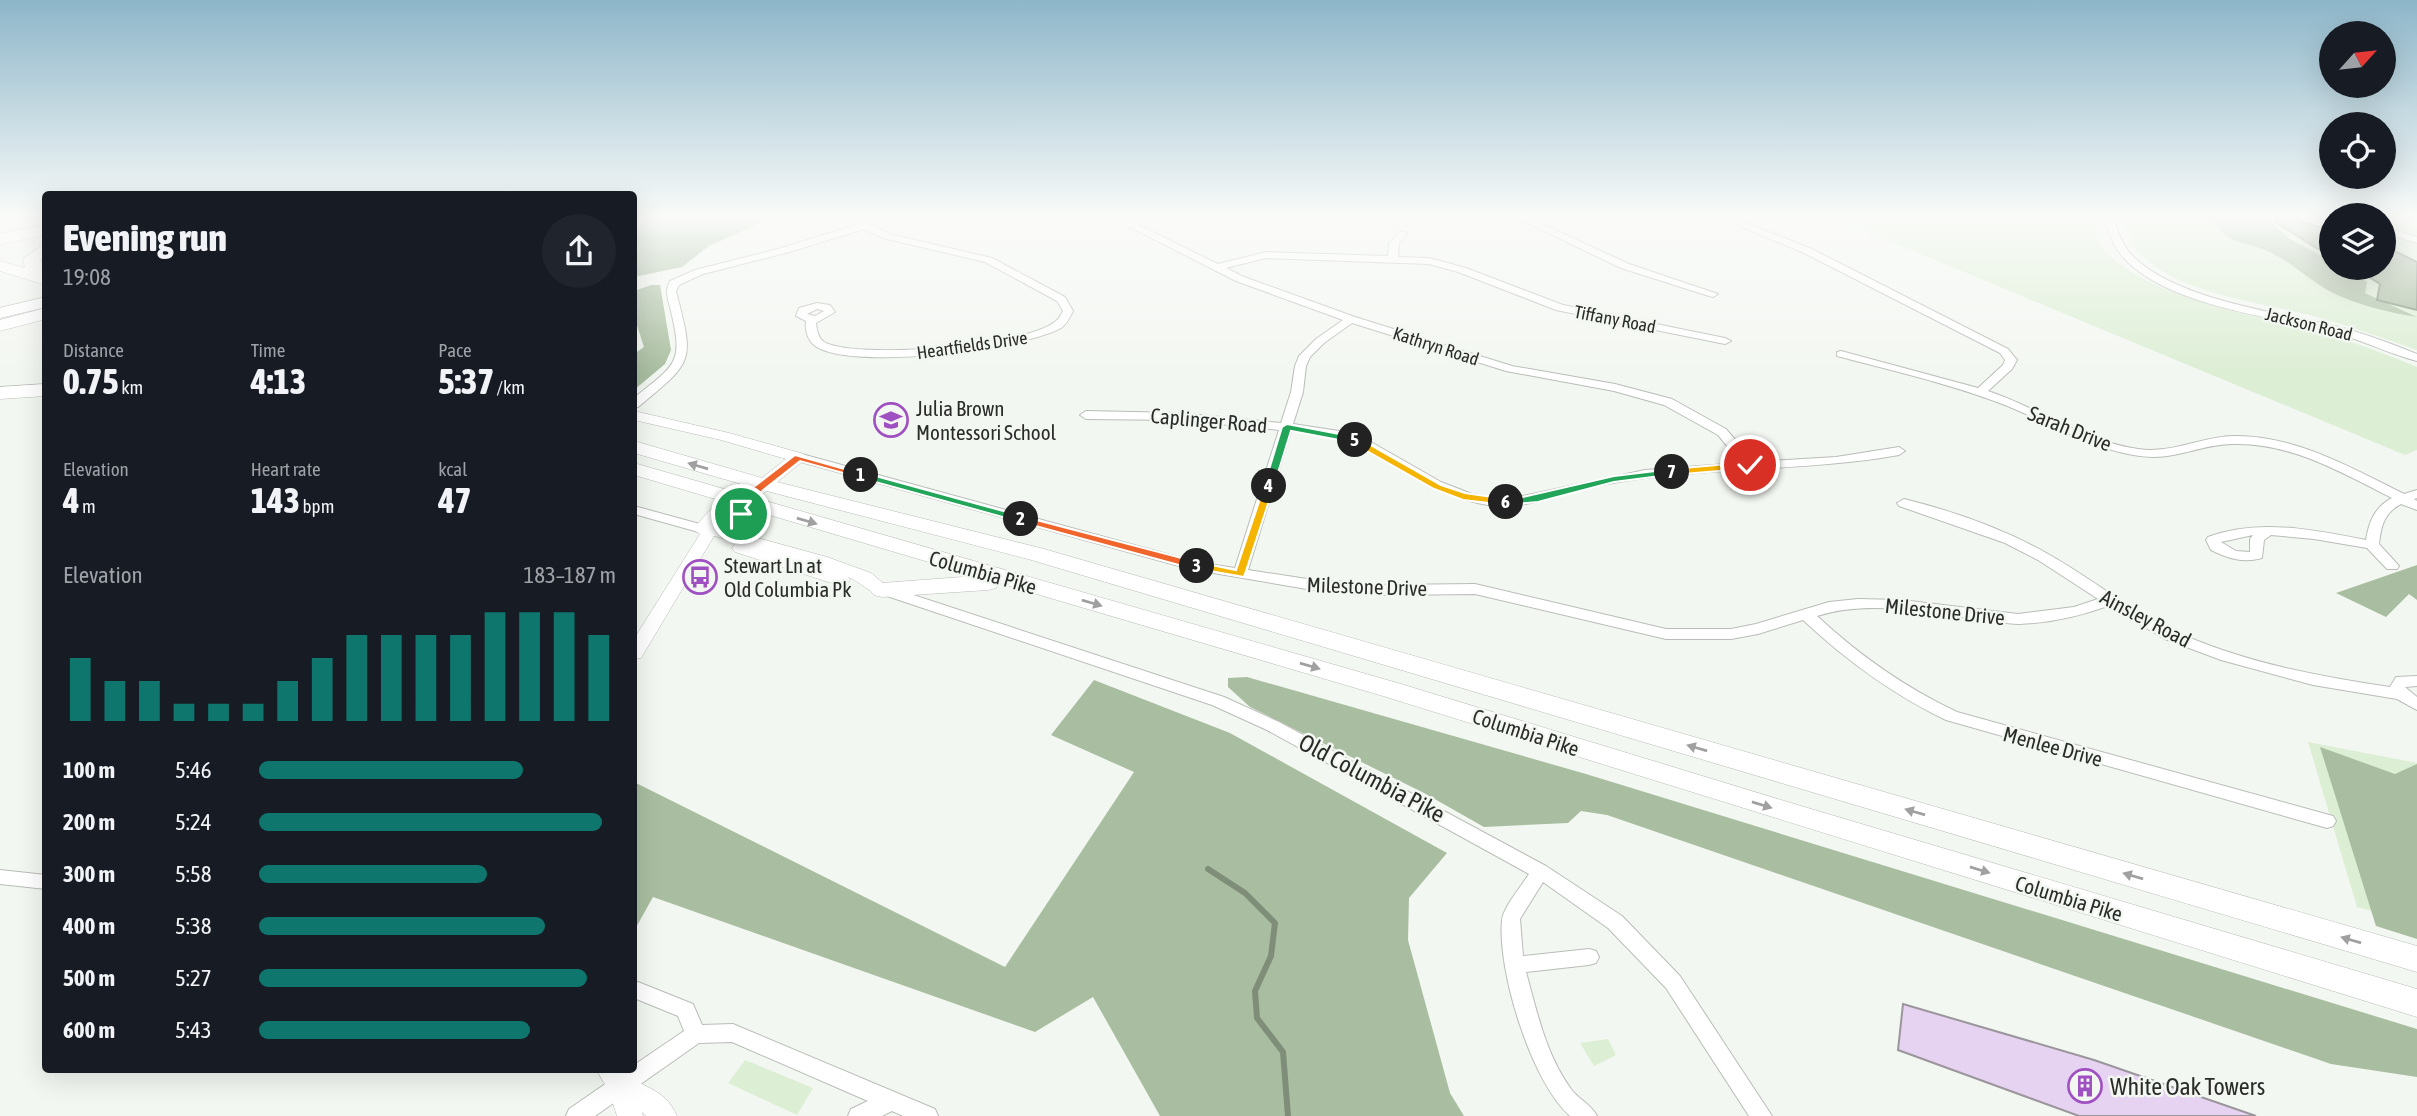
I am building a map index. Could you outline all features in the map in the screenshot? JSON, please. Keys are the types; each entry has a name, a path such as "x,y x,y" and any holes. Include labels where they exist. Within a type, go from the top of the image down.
{"main road":[{"path":"7,270 42,287"},
{"path":"0,281 42,288"},
{"path":"0,313 42,290"},
{"path":"0,325 42,313"},
{"path":"0,394 42,390"},
{"path":"0,401 42,398"},
{"name":"Columbia Pike","path":"637,448 762,484 987,541 2417,959"},
{"name":"Columbia Pike","path":"637,470 959,566 1392,690 2417,1003"},
{"path":"893,588 944,575 980,550 987,541"},
{"path":"893,588 967,582 1026,584"}],"street":[{"path":"637,401 677,368 684,358 685,346 671,291 674,283 707,270"},
{"name":"Heartfields Drive","path":"811,320 810,329 818,343 842,352 901,354 989,345 1038,335 1060,324 1068,311 1061,299 1007,270"},
{"name":"Kathryn Road","path":"1226,270 1264,289 1510,369 1615,388 1668,402 1722,432 1750,465"},
{"name":"Tiffany Road","path":"1461,270 1579,313 1725,341"},
{"path":"1640,270 1713,295"},
{"path":"1845,270 2004,351 2011,360 2008,367 1979,393"},
{"name":"Jackson Road","path":"2148,270 2158,277 2221,302 2356,335 2417,358"},
{"path":"1240,574 1297,392 1296,373 1299,362 1308,351 1351,319"},
{"name":"Sarah Drive","path":"1841,354 1979,393 2028,411 2089,440 2132,451 2170,453 2236,440 2295,450 2339,467 2417,506"},
{"name":"Caplinger Road","path":"1086,415 1184,415 1287,427 1358,440 1437,487 1491,502 1538,499 1614,479 1648,474 1870,457 1899,451"},
{"name":"Milestone Drive","path":"637,417 724,436 1130,549 1240,574 1296,583 1387,590 1475,589 1666,634 1731,634 1829,607 1858,604 1902,605 1987,617 2037,618 2076,612 2109,600"},
{"path":"637,648 711,532 741,514 741,502 798,457"},
{"path":"2372,545 2375,520 2387,506 2417,494"},
{"name":"Ainsley Road","path":"1904,503 2011,541 2043,557 2109,600 2169,634 2216,654 2306,679 2401,694 2417,704"},
{"name":"Old Columbia Pike","path":"637,511 711,532 810,571 893,588 915,598 1218,701 1273,726 1540,871 1615,922 1664,972 1760,1116"},
{"path":"2266,532 2320,535 2372,545 2392,566"},
{"name":"Menlee Drive","path":"1806,614 1846,652 1879,678 1915,700 1952,716 1994,730 2327,821"},
{"path":"2401,694 2398,683 2417,681"},
{"path":"1540,871 1510,918 1514,965 1538,1047 1564,1097 1586,1116"},
{"path":"0,877 42,882"},
{"path":"1514,965 1589,957"},
{"path":"638,991 686,1010 695,1034"},
{"path":"637,1066 695,1034 733,1033 927,1116"},
{"path":"577,1116 615,1078"},
{"path":"615,1078 630,1116"},
{"path":"615,1078 645,1097 664,1116"},
{"path":"859,1116 893,1100"}],"shaded area":[{"path":"637,270 667,270 637,276"},
{"path":"1959,270 2129,270 2145,280 2204,303 2370,348 2417,367 2417,450 2405,455"},
{"path":"2161,270 2319,270 2319,280 2396,280 2396,270 2417,270 2417,350 2309,315 2195,287"},
{"path":"2300,270 2319,270 2319,280 2364,280 2367,282 2365,293 2417,317 2374,308 2333,293"},
{"path":"2396,270 2417,270 2417,310 2377,300 2380,284 2374,280 2396,280"},
{"path":"660,285 671,350 665,364 637,387 637,352 644,347 637,325 637,290"},
{"path":"2417,565 2417,600 2409,594 2386,617 2336,593"},
{"path":"1247,677 1586,774 2417,1029 2417,1077 2331,1064 1607,815 1581,811 1568,823 1484,827 1424,793 1250,707 1228,687 1228,678"},
{"path":"1094,680 1230,733 1447,853 1409,898 1408,940 1450,1093 1464,1116 1160,1116 1093,997 1035,1032 653,897 637,926 637,783 1005,967 1134,772 1051,735"},
{"path":"2308,742 2417,763 2417,924 2357,907"},
{"path":"2320,747 2395,774 2417,764 2417,939 2376,926"},
{"path":"1608,1039 1616,1055 1594,1066 1580,1043"},
{"path":"745,1060 813,1088 797,1115 728,1083"}],"building":[{"name":"White Oak Towers","path":"1903,1004 2094,1060 2256,1116 2079,1116 1898,1050"}],"waterway":[{"path":"1208,869 1245,893 1275,923 1271,956 1255,991 1257,1018 1283,1052 1288,1116"}],"place":[{"name":"Julia Brown Montessori School","path":"891,420"},
{"name":"Stewart Ln at Old Columbia Pk","path":"700,577"},
{"name":"White Oak Towers","path":"2085,1086"}],"route":[{"path":"741,514 741,502 798,457 1130,549 1195,566 1240,574 1287,427 1358,440 1437,487 1491,502 1538,499 1614,479 1648,474 1750,465"}]}
